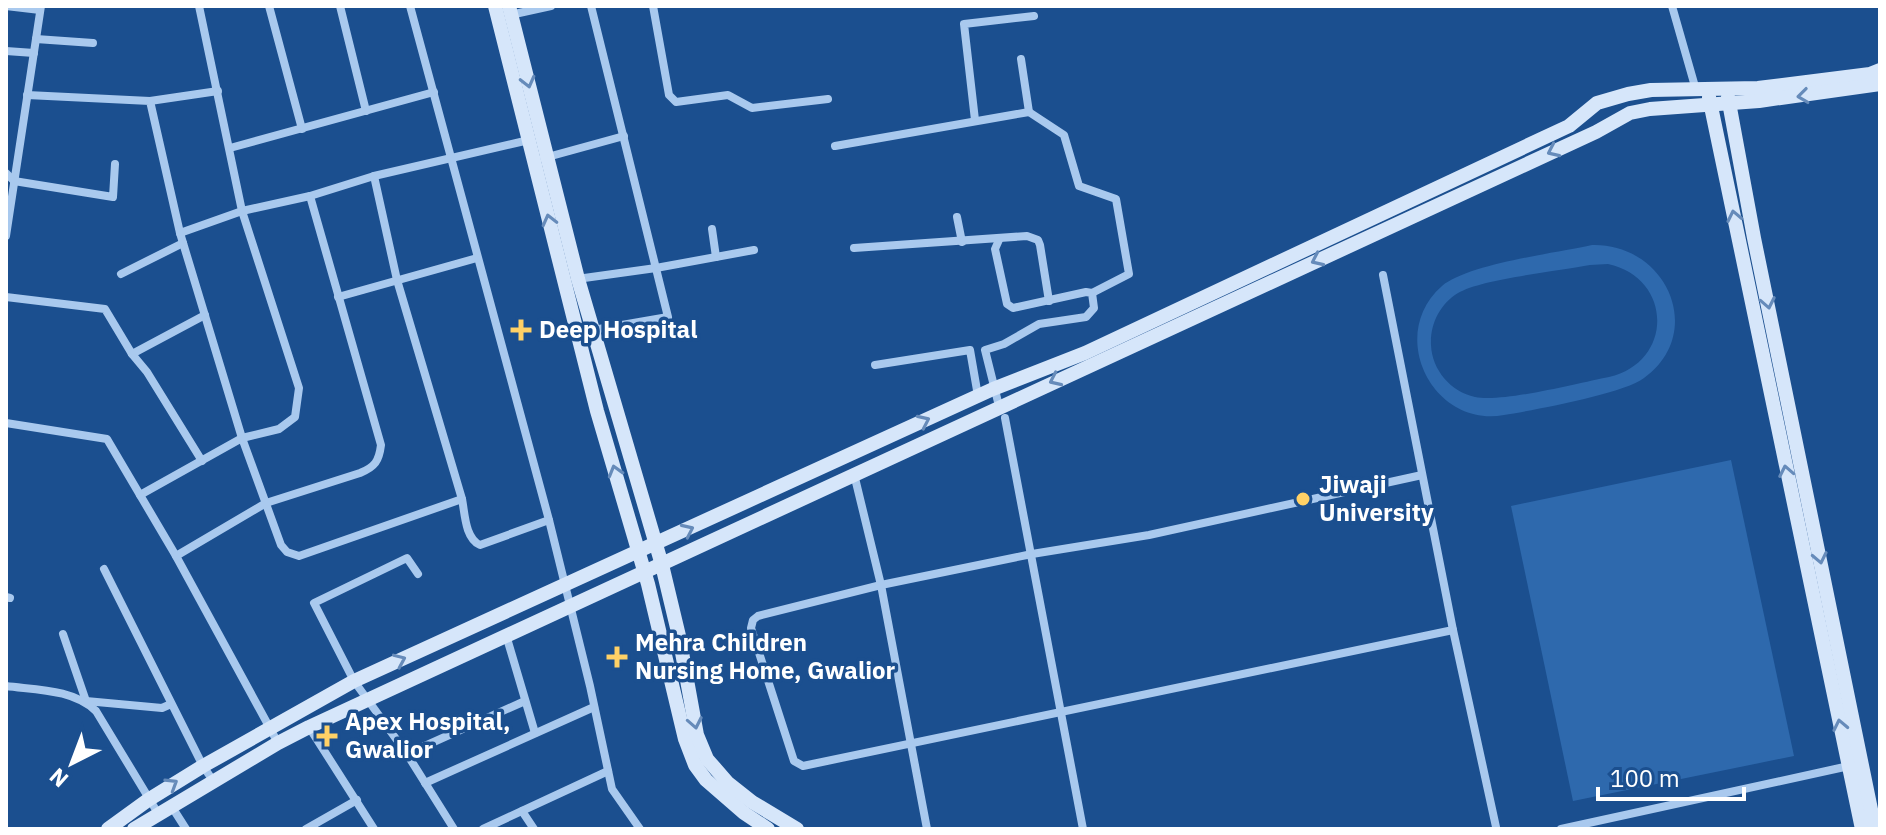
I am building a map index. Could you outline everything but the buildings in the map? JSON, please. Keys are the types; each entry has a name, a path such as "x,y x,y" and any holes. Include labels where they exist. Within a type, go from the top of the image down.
{"main road":[{"path":"503,11 529,140 540,158"},
{"path":"503,11 571,280 605,436 644,573 685,739 695,765 768,829"},
{"path":"1728,96 1758,88 1870,74 1880,70"},
{"path":"108,829 203,766 354,681 993,389 1085,353 1569,126 1597,103 1651,90 1728,96 1880,84"},
{"path":"134,829 309,727 854,474 1002,412 1596,132 1630,113 1704,94"},
{"path":"1704,94 1862,829"},
{"path":"1728,96 1754,238 1875,829"},
{"path":"571,280 593,330 662,565 697,735 724,788 797,829"},
{"path":"605,436 622,432"}],"street":[{"path":"6,6 40,8 6,236"},
{"path":"140,495 242,438 279,429 295,417 299,388 242,211 199,6"},
{"path":"269,6 302,129"},
{"path":"340,6 366,111"},
{"path":"410,6 549,520 612,789 640,829"},
{"path":"503,11 551,6"},
{"path":"591,6 668,317 593,330"},
{"path":"653,6 669,95 676,102 728,95 752,108 828,99"},
{"path":"1672,6 1704,94"},
{"path":"975,120 964,24 1034,16"},
{"path":"36,39 93,43"},
{"path":"6,51 34,53"},
{"path":"1021,59 1029,112"},
{"path":"27,95 150,101 218,91"},
{"path":"230,148 434,92"},
{"path":"150,101 180,233 242,438 281,545 293,556 462,499"},
{"path":"835,146 1029,112 1064,135 1079,186 1116,199 1129,274 1092,293 1013,308 1007,304 995,249 999,240"},
{"path":"540,158 624,136"},
{"path":"180,233 242,211 529,140"},
{"path":"6,173 14,181 113,197 115,164"},
{"path":"374,176 397,280 462,499 470,536 480,545 549,520"},
{"path":"176,556 266,503 360,473 371,468 380,458 381,445 310,196"},
{"path":"957,217 962,242"},
{"path":"712,229 716,257"},
{"path":"854,248 1027,236 1038,240 1049,301"},
{"path":"121,274 183,243"},
{"path":"571,280 754,250"},
{"path":"338,297 477,258"},
{"path":"1383,275 1453,630 1498,828"},
{"path":"875,365 985,350 1004,344 1039,324 1086,317 1094,308 1092,293"},
{"path":"6,297 105,309 202,461"},
{"path":"132,354 205,315"},
{"path":"970,350 978,396"},
{"path":"985,350 993,389 1002,412 1032,554 1059,713 1083,829"},
{"path":"6,423 107,439 176,556 278,743"},
{"path":"854,474 881,585 927,829"},
{"path":"1422,475 1149,535 1032,554 881,585 758,616 751,628 794,761 799,765 913,744 1453,630"},
{"path":"418,574 407,558 314,603 354,681 407,754 454,829"},
{"path":"104,569 203,766 215,783"},
{"path":"63,634 86,701 96,711 148,800 186,829"},
{"path":"506,635 535,733"},
{"path":"6,686 73,696 86,701 162,708 171,704"},
{"path":"407,754 525,701"},
{"path":"425,783 594,707"},
{"path":"309,727 374,829"},
{"path":"1561,829 1849,766"},
{"path":"483,829 608,771"},
{"path":"306,829 357,800"},
{"path":"522,811 534,829"}],"shaded area":[{"path":"1592,245 1618,248 1640,258 1658,274 1669,294 1675,315 1673,338 1663,359 1644,378 1617,390 1577,401 1504,415 1479,415 1456,407 1438,393 1425,374 1418,352 1418,329 1426,306 1442,286 1454,278 1491,265","holes":["1608,264 1629,272 1645,285 1654,302 1657,320 1654,338 1645,355 1630,368 1609,377 1560,388 1487,398 1458,390 1444,378 1435,363 1431,345 1434,322 1441,309 1458,293 1502,280 1590,265"]},
{"path":"1731,460 1794,756 1573,801 1511,506"}],"place":[{"name":"Deep Hospital","path":"521,330"},
{"name":"Jiwaji University","path":"1303,499"},
{"name":"Mehra Children Nursing Home, Gwalior","path":"617,657"},
{"name":"Apex Hospital, Gwalior","path":"327,736"}]}
